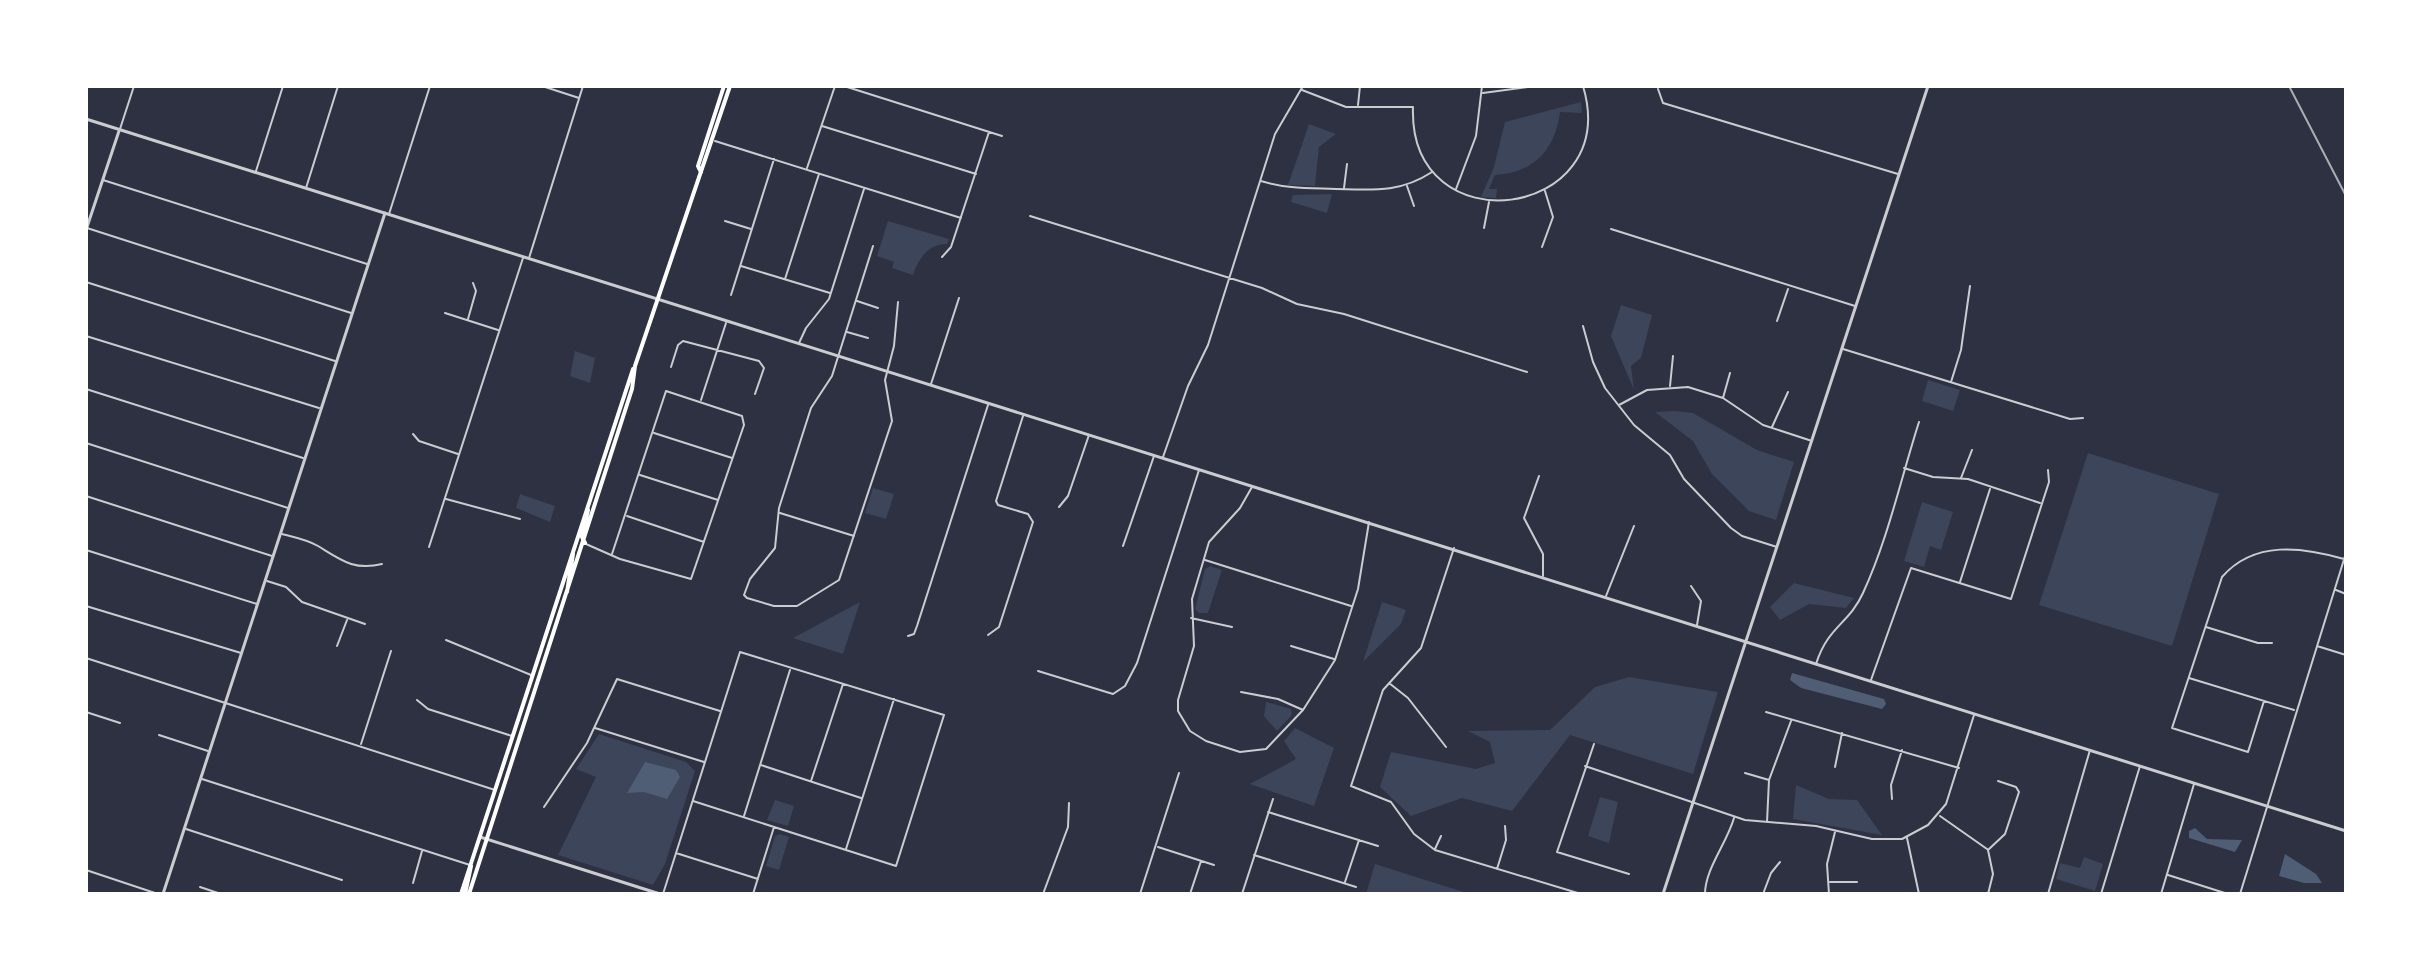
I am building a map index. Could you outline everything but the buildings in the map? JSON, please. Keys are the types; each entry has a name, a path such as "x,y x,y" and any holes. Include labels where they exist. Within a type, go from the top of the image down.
{"main road":[{"path":"701,172 698,166 724,86"},
{"path":"465,894 488,839 585,543 632,389 635,366 701,172 706,167 730,86"},
{"path":"465,894 470,865 573,553 628,374 635,366"},
{"path":"585,543 582,537 588,504"},
{"path":"568,594 573,553"},
{"path":"523,704 531,706"}],"street":[{"path":"134,86 86,229 352,313"},
{"path":"256,172 283,86"},
{"path":"306,188 338,86"},
{"path":"86,870 160,894 201,779 368,264 430,86"},
{"path":"542,86 579,98"},
{"path":"429,547 583,86"},
{"path":"807,169 835,86"},
{"path":"844,86 1002,136"},
{"path":"1358,106 1360,86"},
{"path":"1455,190 1473,148 1482,86"},
{"path":"1482,93 1536,86"},
{"path":"1163,457 1188,386 1208,345 1281,120 1303,88 1332,104 1413,107 1415,136 1433,171 1455,190 1489,201 1516,201 1545,190 1565,173 1583,142 1588,110 1583,86"},
{"path":"1663,894 1928,86"},
{"path":"1658,89 1663,103 1899,174"},
{"path":"86,119 2346,831"},
{"path":"822,126 976,174"},
{"path":"942,257 951,247 989,132"},
{"path":"713,140 961,218"},
{"path":"731,295 774,159"},
{"path":"1344,190 1347,164"},
{"path":"1260,181 1295,190 1370,192 1407,186 1433,171"},
{"path":"785,279 819,173"},
{"path":"103,180 368,264"},
{"path":"1407,186 1414,206"},
{"path":"799,344 806,328 831,293 865,187"},
{"path":"1542,247 1553,217 1545,190"},
{"path":"1484,228 1489,201"},
{"path":"1030,216 1229,277 1297,304 1344,314 1527,372"},
{"path":"725,221 752,229"},
{"path":"1611,229 1856,306"},
{"path":"873,246 832,376 815,398 779,513 775,548 743,592 752,600 787,608 808,600 839,580 892,421 885,387 894,346 898,302"},
{"path":"740,265 831,293"},
{"path":"86,282 337,361"},
{"path":"467,320 476,291 473,283"},
{"path":"1951,382 1961,350 1970,286"},
{"path":"1777,321 1789,287"},
{"path":"930,385 959,298"},
{"path":"856,301 878,308"},
{"path":"445,313 500,331"},
{"path":"701,402 726,322"},
{"path":"1583,326 1593,362 1618,406 1634,425 1670,455 1684,479 1731,528 1742,536 1777,547"},
{"path":"846,331 868,338"},
{"path":"86,336 321,409"},
{"path":"671,367 683,341 763,365 755,394"},
{"path":"1842,348 2070,419 2083,418"},
{"path":"1670,386 1673,356"},
{"path":"1723,398 1730,373"},
{"path":"1618,406 1634,394 1670,386 1723,398 1771,428 1812,441"},
{"path":"86,389 305,459"},
{"path":"585,543 612,554 685,580 691,579 744,419 666,391 612,554"},
{"path":"1771,428 1788,392"},
{"path":"908,636 917,626 989,404"},
{"path":"988,635 999,627 1033,522 1031,515 998,505 996,501 1023,414"},
{"path":"1816,664 1828,634 1848,616 1865,589 1919,422"},
{"path":"653,432 733,458"},
{"path":"413,434 419,441 459,454"},
{"path":"1059,507 1068,496 1089,434"},
{"path":"86,443 289,508"},
{"path":"1961,478 1972,450"},
{"path":"1123,546 1154,454"},
{"path":"1038,671 1113,694 1120,692 1137,663 1200,468"},
{"path":"1904,468 1933,477 1961,478 2042,504"},
{"path":"1870,681 1911,568 2011,599 2049,482 2048,470"},
{"path":"639,474 719,500"},
{"path":"1539,476 1524,518 1543,554 1543,577"},
{"path":"1253,485 1240,508 1212,536 1203,559 1192,599 1194,646 1178,700 1182,719 1198,737 1240,752 1266,749 1303,710 1335,660 1362,571 1369,522"},
{"path":"1960,583 1990,487"},
{"path":"86,496 273,557"},
{"path":"445,498 520,519"},
{"path":"779,513 855,537"},
{"path":"625,516 705,542"},
{"path":"1605,597 1634,526"},
{"path":"281,533 315,544 334,559 353,566 382,564"},
{"path":"1454,548 1421,648 1388,683 1351,786 1391,802 1414,834 1435,850 1581,894"},
{"path":"2264,701 2248,752 2172,728 2219,582 2238,562 2257,554 2290,548 2314,550 2344,559"},
{"path":"86,550 258,604"},
{"path":"2240,894 2346,553"},
{"path":"1203,559 1352,606"},
{"path":"266,580 286,587 302,602 365,624"},
{"path":"1691,586 1701,601 1696,626"},
{"path":"2334,590 2346,594"},
{"path":"86,606 242,653"},
{"path":"1191,618 1232,627"},
{"path":"337,646 348,619"},
{"path":"2204,626 2258,643 2272,643"},
{"path":"446,640 532,675"},
{"path":"1291,646 1335,660"},
{"path":"2316,646 2346,655"},
{"path":"361,745 391,651"},
{"path":"480,837 661,894 740,652 944,715 896,866 693,801"},
{"path":"86,658 495,790"},
{"path":"743,817 790,668"},
{"path":"2188,678 2295,710"},
{"path":"544,807 594,728 617,679 721,711"},
{"path":"1388,683 1408,698 1446,747"},
{"path":"811,782 843,684"},
{"path":"1241,692 1278,699 1303,710"},
{"path":"846,850 894,699"},
{"path":"417,700 428,709 513,737"},
{"path":"86,712 120,723"},
{"path":"1766,712 1959,768"},
{"path":"1585,766 1735,817 1836,830 1872,839 1907,837 1939,816 1959,768 1974,714"},
{"path":"1767,822 1769,780 1791,720"},
{"path":"594,728 705,763"},
{"path":"1835,767 1842,733"},
{"path":"159,735 210,752"},
{"path":"1594,744 1557,852 1629,874"},
{"path":"1892,799 1891,785 1902,750"},
{"path":"2048,894 2090,750"},
{"path":"760,765 862,798"},
{"path":"2101,894 2140,766"},
{"path":"1140,894 1179,773"},
{"path":"1745,773 1769,780"},
{"path":"201,779 470,865"},
{"path":"1988,850 2005,834 2019,789 1998,781"},
{"path":"2161,894 2194,784"},
{"path":"1242,894 1273,799"},
{"path":"1043,894 1065,837 1069,803"},
{"path":"1268,812 1378,846"},
{"path":"1939,816 1988,850 1993,874 1988,894"},
{"path":"1704,893 1735,817"},
{"path":"1497,870 1506,840 1505,826"},
{"path":"753,894 774,827"},
{"path":"184,829 342,880"},
{"path":"1829,894 1827,864 1836,830"},
{"path":"1435,850 1441,836"},
{"path":"1907,837 1919,894"},
{"path":"1345,884 1359,840"},
{"path":"1156,847 1214,865"},
{"path":"413,883 423,850"},
{"path":"676,853 758,879"},
{"path":"1254,855 1356,887"},
{"path":"1190,894 1201,861"},
{"path":"1763,894 1771,873 1780,862"},
{"path":"2166,875 2228,894"},
{"path":"1828,882 1857,882"},
{"path":"200,887 221,894"}],"shaded area":[{"path":"1581,102 1582,113 1560,112 1553,138 1540,157 1521,170 1495,175 1489,189 1497,189 1496,198 1481,197 1494,167 1505,122"},
{"path":"1309,124 1336,134 1319,147 1315,186 1288,185"},
{"path":"1332,194 1327,213 1291,202 1293,195"},
{"path":"888,221 949,239 947,244 935,246 925,253 913,275 892,268 894,262 877,256"},
{"path":"1621,305 1652,315 1641,358 1631,366 1634,390 1611,336"},
{"path":"575,351 595,358 590,383 570,376"},
{"path":"1928,380 1960,390 1953,411 1922,401"},
{"path":"1655,412 1693,413 1757,450 1794,462 1776,520 1749,511 1712,474 1693,441"},
{"path":"2088,453 2219,494 2172,646 2039,605"},
{"path":"873,488 894,494 886,519 865,513"},
{"path":"520,494 555,506 550,522 516,508"},
{"path":"1922,502 1953,512 1941,550 1930,546 1924,567 1904,561"},
{"path":"1210,566 1222,570 1208,613 1199,613 1195,609 1205,569"},
{"path":"1794,583 1854,598 1846,608 1809,604 1780,620 1770,607"},
{"path":"860,602 843,654 793,638"},
{"path":"1382,602 1406,610 1401,624 1363,662"},
{"path":"1792,673 1884,699 1886,704 1882,709 1801,688 1790,680"},
{"path":"1629,677 1718,692 1693,774 1570,735 1512,811 1462,798 1411,816 1380,787 1391,752 1476,769 1495,763 1490,742 1468,731 1550,730 1595,687"},
{"path":"1266,702 1291,709 1292,715 1277,731 1264,716"},
{"path":"1295,728 1334,748 1314,806 1250,784 1296,759 1284,741"},
{"path":"599,734 686,762 695,771 665,864 653,885 558,855 596,777 576,769"},
{"path":"645,762 676,770 680,777 667,799 644,792 627,793"},
{"path":"1796,785 1829,799 1857,800 1882,835 1793,819"},
{"path":"1600,797 1618,802 1609,843 1588,836"},
{"path":"775,800 794,806 788,826 767,820"},
{"path":"2195,828 2207,839 2242,840 2235,852 2189,838 2189,831"},
{"path":"775,836 789,837 779,870 766,866"},
{"path":"2285,854 2316,874 2322,883 2304,883 2279,876"},
{"path":"2084,857 2103,864 2095,891 2056,879 2060,863 2080,868"},
{"path":"1375,864 1470,894 1366,894"}],"railway":[{"path":"2289,86 2346,196"}]}
